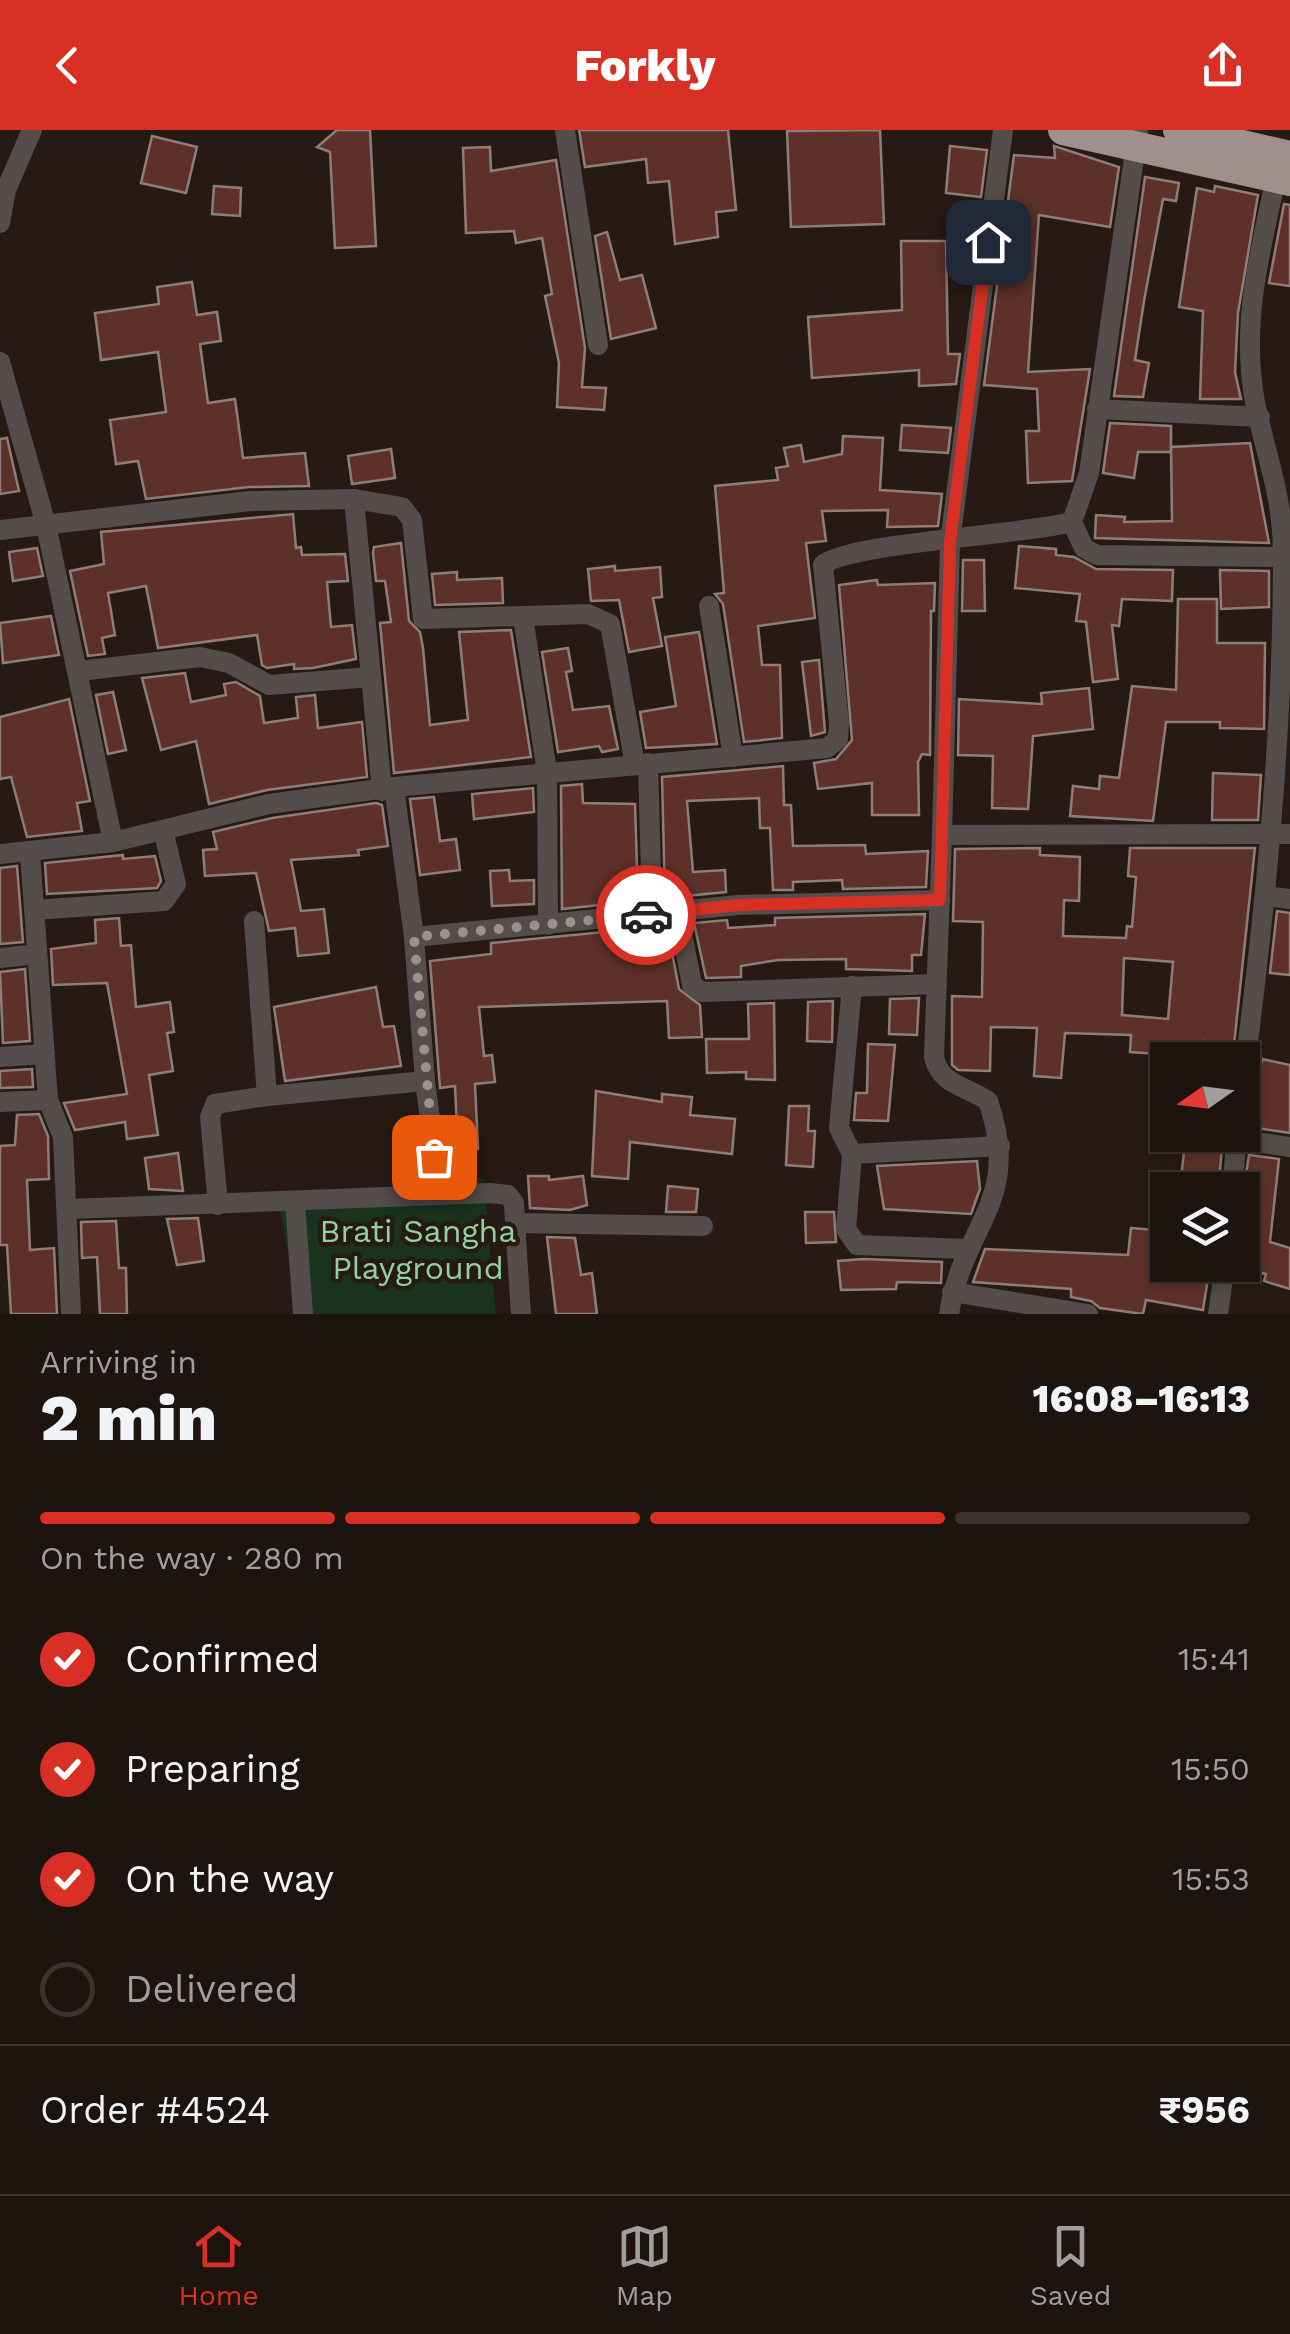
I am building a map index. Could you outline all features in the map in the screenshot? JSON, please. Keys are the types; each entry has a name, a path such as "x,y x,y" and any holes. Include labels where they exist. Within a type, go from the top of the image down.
{"highway":[{"path":"1063,130 1136,139 1284,168"},
{"path":"1178,130 1284,168"}],"street":[{"path":"0,223 6,190 32,130"},
{"path":"565,130 598,346"},
{"path":"1003,130 950,542 937,984 937,1071 988,1101 1000,1146 989,1216 967,1250 950,1303 1088,1314"},
{"path":"1136,139 1088,473 1072,522 1084,548 1097,555 1283,557"},
{"path":"1248,1042 1266,896 1280,834 1285,498 1260,416 1248,331 1251,297 1284,168"},
{"path":"0,362 4,392 46,525 113,842"},
{"path":"1096,408 1260,416"},
{"path":"354,499 370,677 414,937 425,1082 440,1194"},
{"path":"0,530 250,501 354,499 402,507 412,520 423,619 588,614 610,624 641,764 652,914"},
{"path":"0,854 113,842 269,804 547,772 827,748 838,739 823,565 848,552 950,542 1072,522"},
{"path":"709,606 732,757"},
{"path":"522,617 547,772 548,925"},
{"path":"78,671 200,657 229,663 269,685 370,677"},
{"path":"34,910 164,902 176,884 163,830"},
{"path":"942,835 1280,834"},
{"path":"30,853 48,1100 63,1138 71,1314"},
{"path":"1266,896 1290,899"},
{"path":"414,937 777,903 940,900"},
{"path":"678,912 692,984 702,992 937,984"},
{"path":"254,921 267,1096"},
{"path":"0,958 37,954"},
{"path":"852,986 839,1128 852,1154 846,1229 849,1240 857,1245 967,1250"},
{"path":"0,1057 45,1054"},
{"path":"218,1204 210,1117 215,1104 425,1082"},
{"path":"0,1102 48,1100"},
{"path":"1260,1141 1290,1147"},
{"path":"852,1154 1000,1146"},
{"path":"69,1209 508,1194 514,1203 521,1314"},
{"path":"295,1202 303,1314"},
{"path":"515,1223 704,1226"},
{"path":"1218,1314 1223,1282"}],"green space":[{"name":"Brati Sangha Playground","path":"483,1178 496,1314 299,1314 278,1197"}],"building":[{"path":"337,130 370,130 376,246 335,248 330,152 317,147"},
{"path":"579,130 728,130 736,210 716,212 718,237 675,244 669,181 648,183 646,159 585,167"},
{"path":"880,130 884,224 791,227 787,131"},
{"path":"152,136 197,147 186,193 141,183"},
{"path":"950,146 987,150 981,197 946,193"},
{"path":"1054,146 1119,167 1110,227 1039,215 1028,372 1090,369 1072,481 1028,483 1026,431 1039,431 1037,389 984,385 1014,155 1055,158"},
{"path":"490,147 491,171 556,160 585,348 582,387 606,388 604,410 557,407 559,363 545,296 552,294 542,238 516,243 514,231 466,233 463,148"},
{"path":"1145,177 1179,183 1176,201 1163,199 1144,301 1135,360 1149,363 1143,397 1114,396"},
{"path":"214,186 241,188 240,216 212,214"},
{"path":"1215,186 1258,195 1238,313 1235,372 1241,399 1200,399 1203,311 1179,307 1197,188 1214,192"},
{"path":"1284,204 1290,205 1290,286 1269,283"},
{"path":"607,232 620,280 642,275 656,328 611,339 595,236"},
{"path":"901,241 946,241 948,354 960,354 956,384 919,386 919,370 812,378 808,317 902,310"},
{"path":"192,282 197,315 217,312 221,341 200,344 208,403 235,399 243,458 305,453 309,486 249,487 146,499 138,461 116,464 110,420 166,412 158,352 101,360 95,313 159,304 157,287"},
{"path":"1110,423 1171,426 1171,452 1138,452 1134,478 1103,473"},
{"path":"902,425 951,428 948,453 900,450"},
{"path":"843,436 883,438 880,490 942,494 938,526 887,527 888,510 822,511 826,541 806,543 815,618 758,626 762,665 780,665 782,738 744,742 723,604 715,594 724,593 715,486 778,480 776,468 788,466 784,448 801,445 804,462 842,454"},
{"path":"7,438 19,491 0,494 0,439"},
{"path":"1250,443 1269,543 1095,538 1096,515 1125,517 1124,522 1172,521 1171,447"},
{"path":"391,449 395,478 352,484 348,456"},
{"path":"293,514 296,548 301,547 302,555 345,554 348,581 327,582 331,627 352,625 356,659 313,668 294,669 294,664 267,668 262,665 257,635 158,648 146,586 108,593 115,635 102,638 105,654 88,656 70,571 104,564 101,532"},
{"path":"401,543 409,621 420,632 423,648 430,725 468,720 459,632 511,630 531,757 394,773 380,623 391,622 385,581 376,581 373,553 374,547"},
{"path":"1019,546 1056,549 1056,555 1074,557 1096,569 1173,570 1172,601 1122,599 1119,626 1112,625 1118,679 1093,682 1086,622 1076,621 1080,594 1015,588"},
{"path":"37,548 43,576 13,581 9,552"},
{"path":"963,560 984,560 985,611 962,611"},
{"path":"615,566 615,571 660,567 662,597 653,598 662,646 629,652 619,600 591,601 588,569"},
{"path":"1220,570 1269,571 1269,607 1221,609"},
{"path":"457,572 457,580 502,578 503,603 435,605 432,574"},
{"path":"877,580 878,585 935,583 931,611 930,755 922,754 918,762 919,815 872,815 872,783 818,789 814,763 836,759 852,740 839,585"},
{"path":"1178,599 1217,599 1217,643 1265,643 1264,729 1220,728 1220,722 1166,722 1153,821 1070,816 1073,786 1099,789 1100,776 1119,778 1132,686 1176,690"},
{"path":"51,616 59,655 3,663 0,623"},
{"path":"699,632 717,744 646,748 640,712 676,706 665,637"},
{"path":"568,648 572,671 566,672 573,710 609,706 618,749 602,752 599,746 558,752 542,652"},
{"path":"819,660 825,732 811,736 802,662"},
{"path":"185,673 191,702 226,695 224,684 236,682 260,696 264,723 298,718 296,697 315,695 318,728 362,722 367,777 267,790 209,804 196,741 161,750 142,678"},
{"path":"1089,688 1093,729 1033,736 1028,809 992,808 993,756 958,755 959,699 1042,704 1041,693"},
{"path":"113,692 126,750 108,754 96,695"},
{"path":"69,699 90,801 77,803 82,831 27,837 11,777 0,779 0,717"},
{"path":"783,766 784,805 791,805 793,846 865,845 866,854 928,851 926,887 843,889 842,880 793,882 793,890 773,890 770,828 760,828 759,798 687,801 693,872 725,870 726,892 665,898 662,777"},
{"path":"1213,773 1261,775 1258,820 1212,820"},
{"path":"582,784 583,803 635,804 638,901 562,909 561,786"},
{"path":"533,788 534,812 474,819 472,794"},
{"path":"434,797 440,841 456,839 460,870 420,875 410,799"},
{"path":"382,805 388,846 358,850 359,855 291,860 301,911 324,909 329,953 298,956 295,928 269,931 256,873 205,876 203,850 217,849 213,832 272,818"},
{"path":"1040,848 1040,855 1080,857 1079,901 1064,900 1063,936 1126,938 1127,926 1132,927 1136,877 1128,876 1130,848 1255,848 1234,1042 1150,1042 1150,1053 1130,1052 1131,1035 1065,1033 1061,1078 1034,1076 1037,1028 991,1027 990,1071 958,1070 952,1065 952,996 982,997 983,922 953,921 955,849","holes":["1124,958 1173,962 1168,1019 1122,1015"]},
{"path":"123,855 123,859 155,856 161,881 157,888 47,894 45,863"},
{"path":"17,866 23,942 0,944 0,868"},
{"path":"509,870 510,881 534,880 534,904 492,906 490,871"},
{"path":"1277,911 1290,913 1290,975 1270,973"},
{"path":"925,914 921,955 912,955 912,971 846,969 846,959 778,960 741,966 741,977 706,978 694,923 727,920 728,928 775,925 775,918"},
{"path":"119,918 121,946 131,945 136,1007 170,1002 174,1032 167,1033 173,1071 149,1075 158,1135 127,1139 125,1122 75,1130 64,1103 127,1094 107,983 53,985 51,949 96,943 95,920"},
{"path":"667,926 679,989 700,1005 702,1037 669,1038 667,1001 479,1007 484,1056 492,1055 495,1082 475,1084 478,1149 458,1150 455,1086 440,1088 430,961 491,954 491,943"},
{"path":"25,969 30,1041 3,1043 0,972"},
{"path":"376,987 383,1027 394,1026 401,1066 285,1081 274,1007"},
{"path":"919,998 917,1035 889,1034 890,999"},
{"path":"833,1001 832,1042 807,1041 808,1002"},
{"path":"774,1003 775,1080 746,1079 746,1072 707,1073 706,1039 749,1039 748,1004"},
{"path":"868,1044 895,1045 888,1121 854,1120 856,1093 867,1093"},
{"path":"1262,1059 1290,1065 1290,1133 1260,1128"},
{"path":"32,1069 33,1087 0,1088 0,1071"},
{"path":"596,1091 662,1102 662,1094 692,1097 690,1115 735,1119 732,1154 630,1142 628,1179 592,1176"},
{"path":"789,1106 809,1106 808,1131 815,1131 813,1167 786,1165"},
{"path":"39,1114 48,1136 49,1179 27,1180 30,1250 54,1248 57,1314 11,1314 7,1245 0,1245 0,1146 15,1145 17,1115"},
{"path":"1184,1152 1222,1152 1220,1172 1182,1172"},
{"path":"178,1153 183,1191 149,1189 145,1158"},
{"path":"1249,1155 1279,1159 1270,1242 1290,1248 1290,1289 1264,1281 1266,1274 1260,1273 1260,1172 1246,1172"},
{"path":"977,1161 980,1189 971,1214 884,1209 877,1166"},
{"path":"528,1176 549,1176 549,1180 583,1176 587,1205 570,1210 530,1208"},
{"path":"668,1186 698,1189 696,1212 666,1212"},
{"path":"805,1212 834,1212 836,1242 806,1243"},
{"path":"198,1218 204,1261 177,1265 167,1219"},
{"path":"116,1221 119,1268 126,1268 127,1314 100,1314 97,1257 82,1258 81,1222"},
{"path":"1131,1228 1150,1230 1150,1282 1207,1282 1203,1310 1146,1300 1143,1314 1100,1308 1091,1301 1071,1297 1071,1289 973,1282 985,1249 1128,1255"},
{"path":"547,1237 575,1238 581,1275 592,1273 597,1314 556,1314"},
{"path":"838,1261 942,1262 941,1283 897,1282 896,1289 841,1290"}],"way so far":[{"path":"434,1157 414,937 646,915"}],"route":[{"path":"646,915 777,903 940,900 950,542 988,242"}]}
